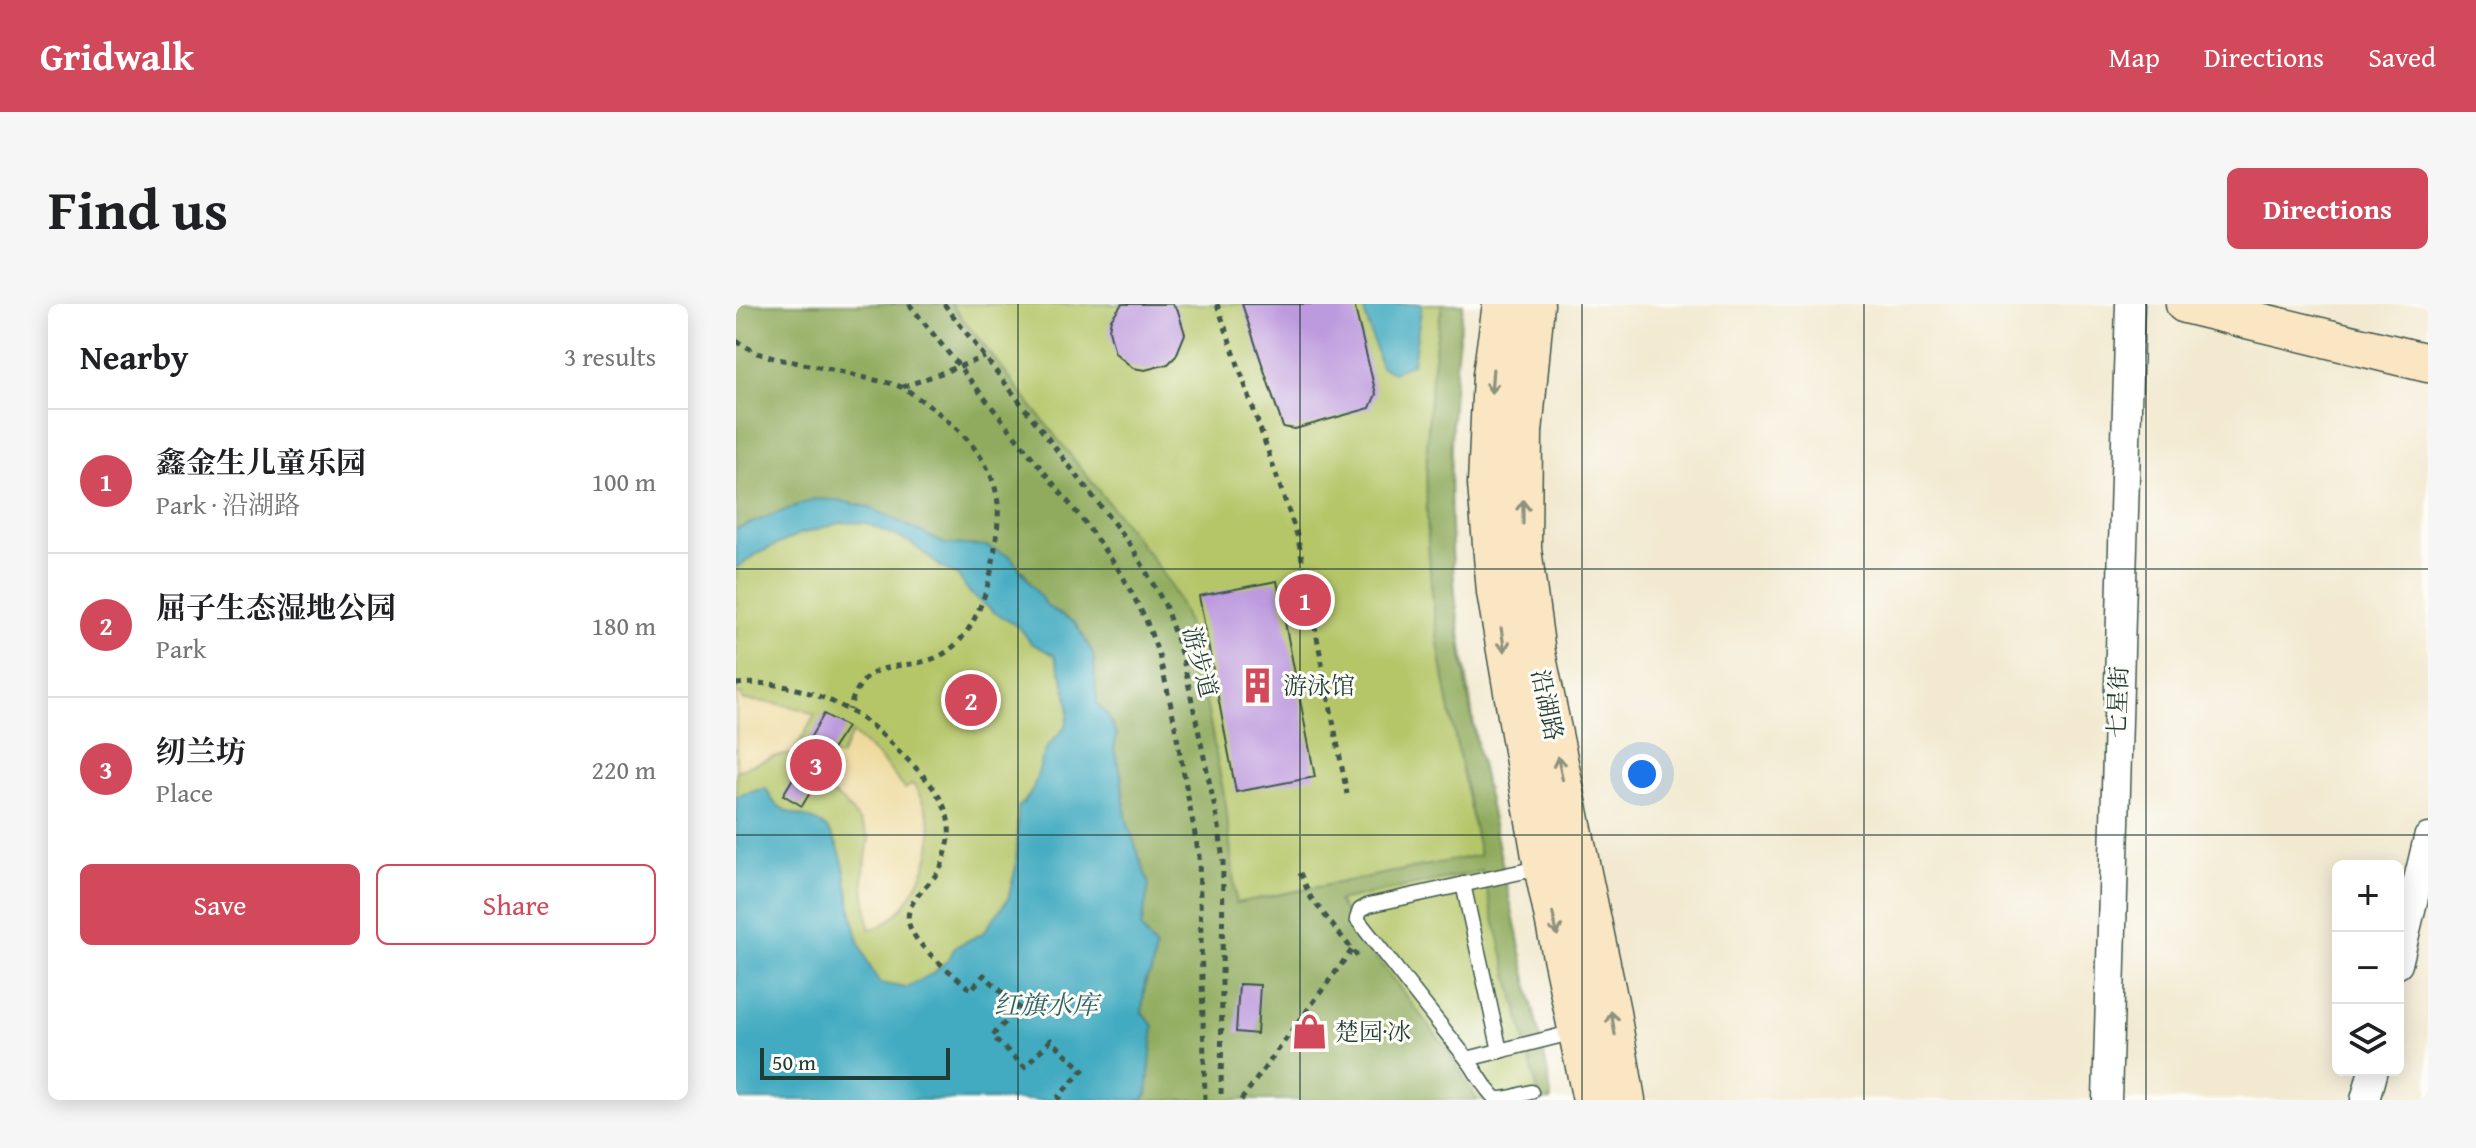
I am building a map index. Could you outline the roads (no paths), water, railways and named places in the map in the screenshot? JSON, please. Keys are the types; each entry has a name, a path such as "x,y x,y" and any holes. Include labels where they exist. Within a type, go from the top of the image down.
{"main road":[{"name":"沿湖路","path":"1502,304 1492,375 1487,484 1496,592 1544,867 1592,1100"},
{"name":"沿湖路","path":"1535,304 1523,432 1522,549 1536,653 1610,1007 1626,1100"},
{"path":"2185,304 2428,363"},
{"path":"2258,304 2428,344"}],"street":[{"name":"七星街","path":"2107,1100 2130,304"},
{"path":"2404,939 2428,838"},
{"path":"2365,1100 2371,1076"}],"lane":[{"path":"1531,1092 1498,1099 1491,1096 1481,1077 1357,919 1360,910 1369,905 1544,867"},
{"path":"1463,884 1500,1051"},
{"path":"1467,1059 1578,1031"}],"water":[{"path":"1362,304 1422,304 1413,363 1394,372 1381,367"},
{"name":"红旗水库","path":"814,499 869,507 945,544 986,546 1010,556 1048,607 1075,623 1093,653 1097,704 1107,715 1117,735 1114,750 1121,774 1126,818 1149,885 1141,928 1156,949 1151,973 1145,980 1142,1013 1154,1026 1147,1094 1142,1100 736,1100 736,796 766,788 773,801 783,809 814,820 828,829 842,858 863,952 880,983 906,988 933,973 949,959 955,947 983,933 1008,899 1016,867 1018,807 1032,789 1049,744 1067,720 1066,691 1054,655 1031,643 1020,628 970,593 958,576 941,567 910,542 866,523 843,522 800,534 759,553 736,568 736,529"}],"place":[{"name":"鑫金生儿童乐园","path":"1305,600"},
{"name":"游泳馆","path":"1257,686"},
{"name":"屈子生态湿地公园","path":"971,700"},
{"name":"纫兰坊","path":"816,765"},
{"name":"楚园·冰","path":"1309,1032"}]}
